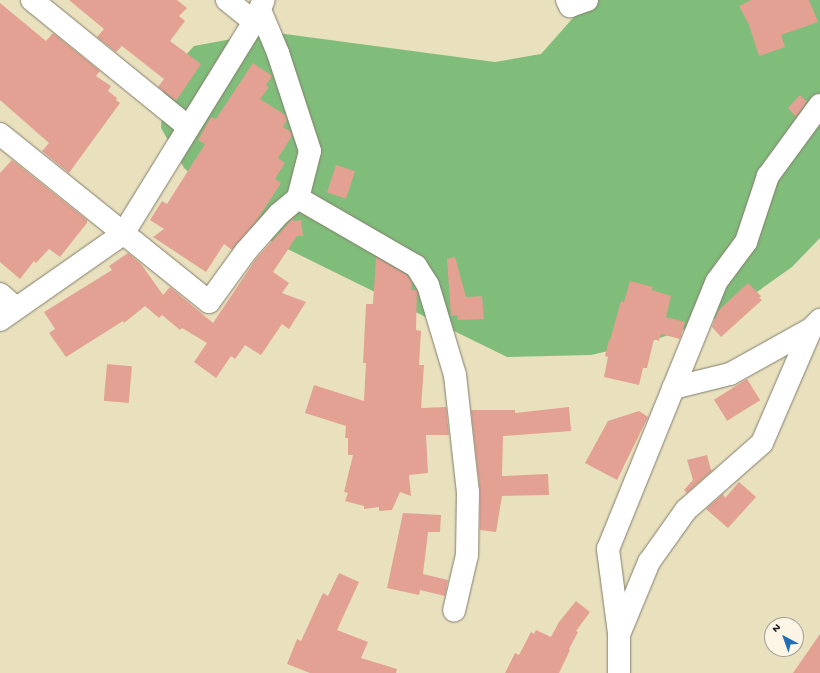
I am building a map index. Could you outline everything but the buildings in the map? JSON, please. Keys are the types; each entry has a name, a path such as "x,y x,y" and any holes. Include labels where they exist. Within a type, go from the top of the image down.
{"street":[{"path":"32,0 188,126"},
{"path":"0,134 209,302 246,251 279,214 298,198 310,151 278,53 259,10 227,0"},
{"path":"567,0 570,6 587,0"},
{"path":"0,294 8,314 123,234 259,10"},
{"path":"620,673 620,633 608,549 717,281 746,242 768,176 820,106"},
{"path":"298,198 416,266 428,286 455,375 468,492 467,555 454,611"},
{"path":"673,388 730,374 816,325"},
{"path":"620,633 649,562 686,510 762,443 816,325"}],"green space":[{"path":"589,0 820,0 820,238 792,267 723,316 651,341 591,355 507,357 259,235 184,168 161,128 164,79 194,46 270,32 495,62 541,54"}]}
